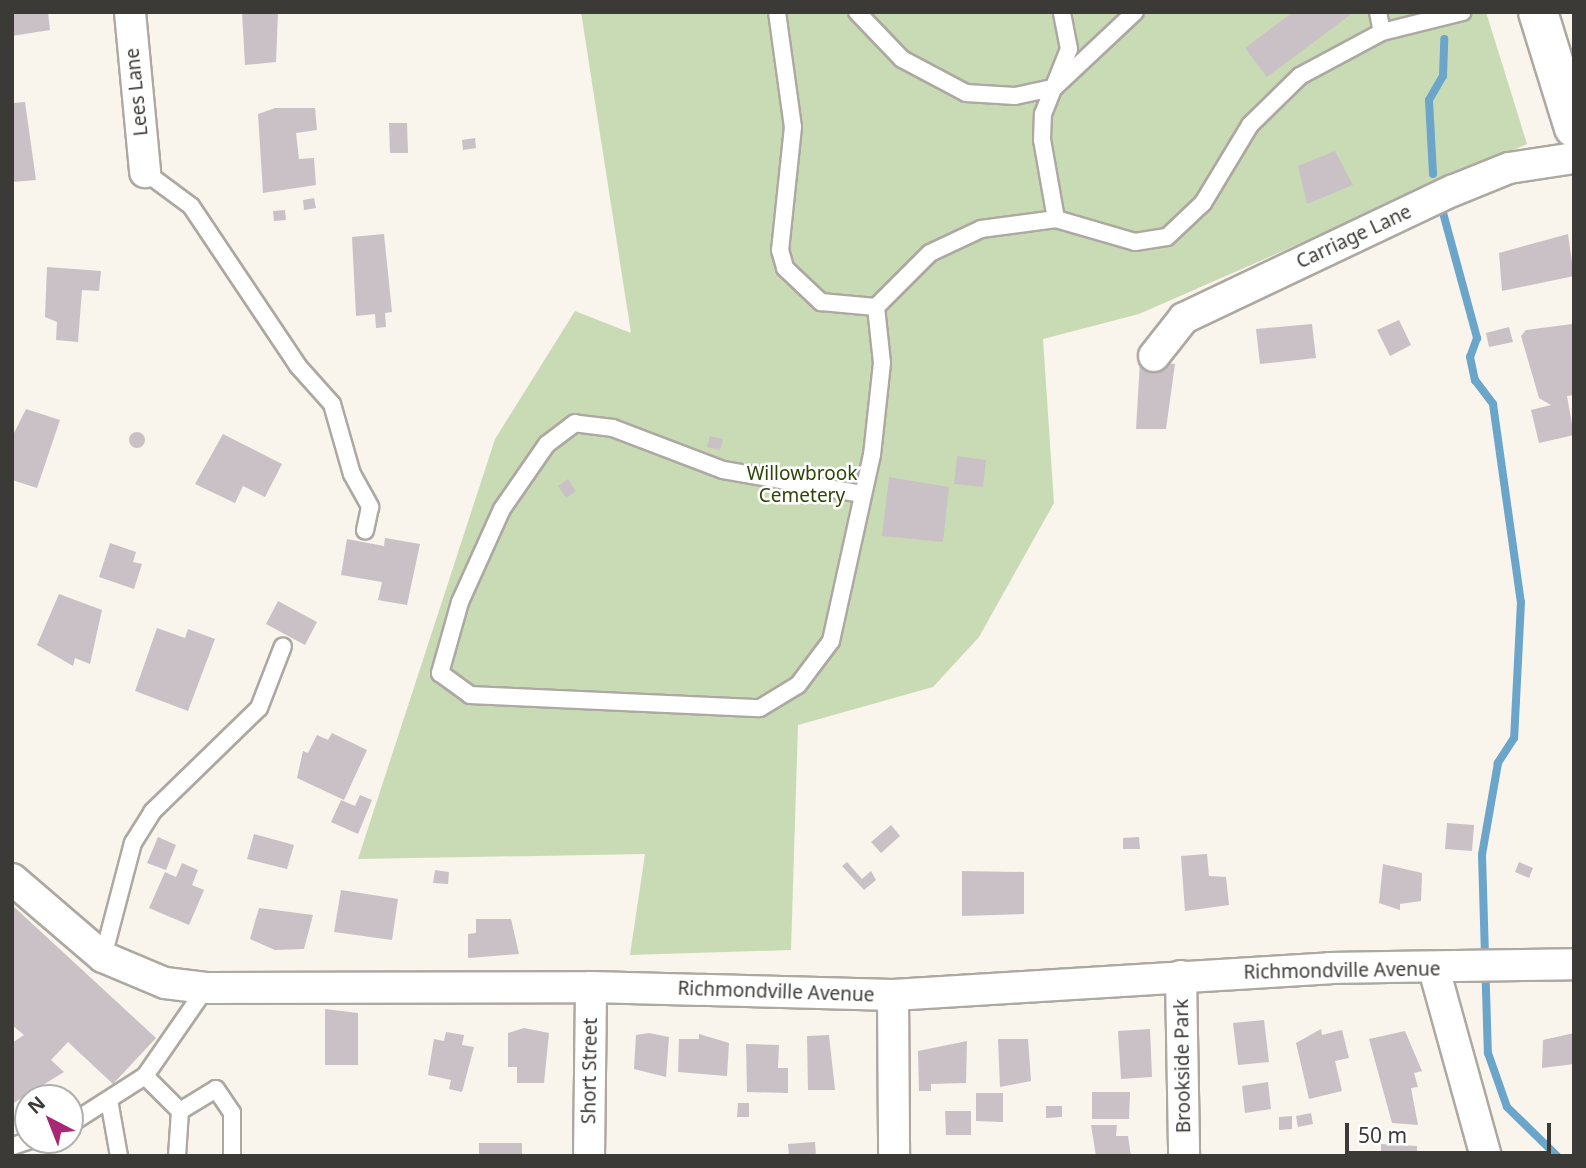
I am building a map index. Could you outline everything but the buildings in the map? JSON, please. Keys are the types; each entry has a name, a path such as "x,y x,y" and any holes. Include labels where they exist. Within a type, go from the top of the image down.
{"main road":[{"path":"1538,12 1574,128"}],"street":[{"name":"Lees Lane","path":"130,12 145,172"},
{"name":"Carriage Lane","path":"1154,356 1184,318 1440,196 1509,168 1574,158"},
{"name":"Richmondville Avenue","path":"12,879 103,957 166,983 206,988 591,987 893,995 1181,976 1498,969 1574,964"},
{"path":"1434,970 1486,1156"},
{"name":"Brookside Park","path":"1181,976 1184,1156"},
{"name":"Short Street","path":"589,1156 591,987"},
{"path":"893,995 894,1156"}],"lane":[{"path":"777,12 793,127 780,250 785,268 821,302 876,307"},
{"path":"857,12 902,59 967,93 1016,96 1054,88 1135,12"},
{"path":"1056,219 1042,140 1043,114 1069,49 1062,12"},
{"path":"1378,12 1382,32"},
{"path":"862,494 723,470 613,428 575,423 547,444 502,509 460,602 440,673 470,695 760,708 798,685 831,641 862,494 881,363 876,307 912,268 954,238 1056,219 1135,242 1167,237 1193,216 1278,93 1382,32 1463,12"},
{"path":"145,172 191,206 298,366 332,404 352,474 369,507 365,530"},
{"path":"103,957 133,843 152,812 259,708 283,646"},
{"path":"84,1115 145,1076 206,988"},
{"path":"145,1076 180,1111 177,1156"},
{"path":"180,1111 207,1091 224,1092 232,1113 232,1156"},
{"path":"109,1100 120,1156"},
{"path":"13,1146 24,1156"}],"green space":[{"name":"Willowbrook Cemetery","path":"581,12 1486,12 1527,144 1139,314 1043,339 1054,503 979,637 933,687 798,725 791,950 630,955 645,854 358,859 495,439 575,311 631,333"}],"waterway":[{"path":"1433,174 1429,100 1443,76 1444,39"},
{"path":"1442,209 1477,338 1470,357 1475,380 1493,404 1521,602 1514,738 1498,763 1482,855 1488,1053 1507,1107 1557,1156"}]}
